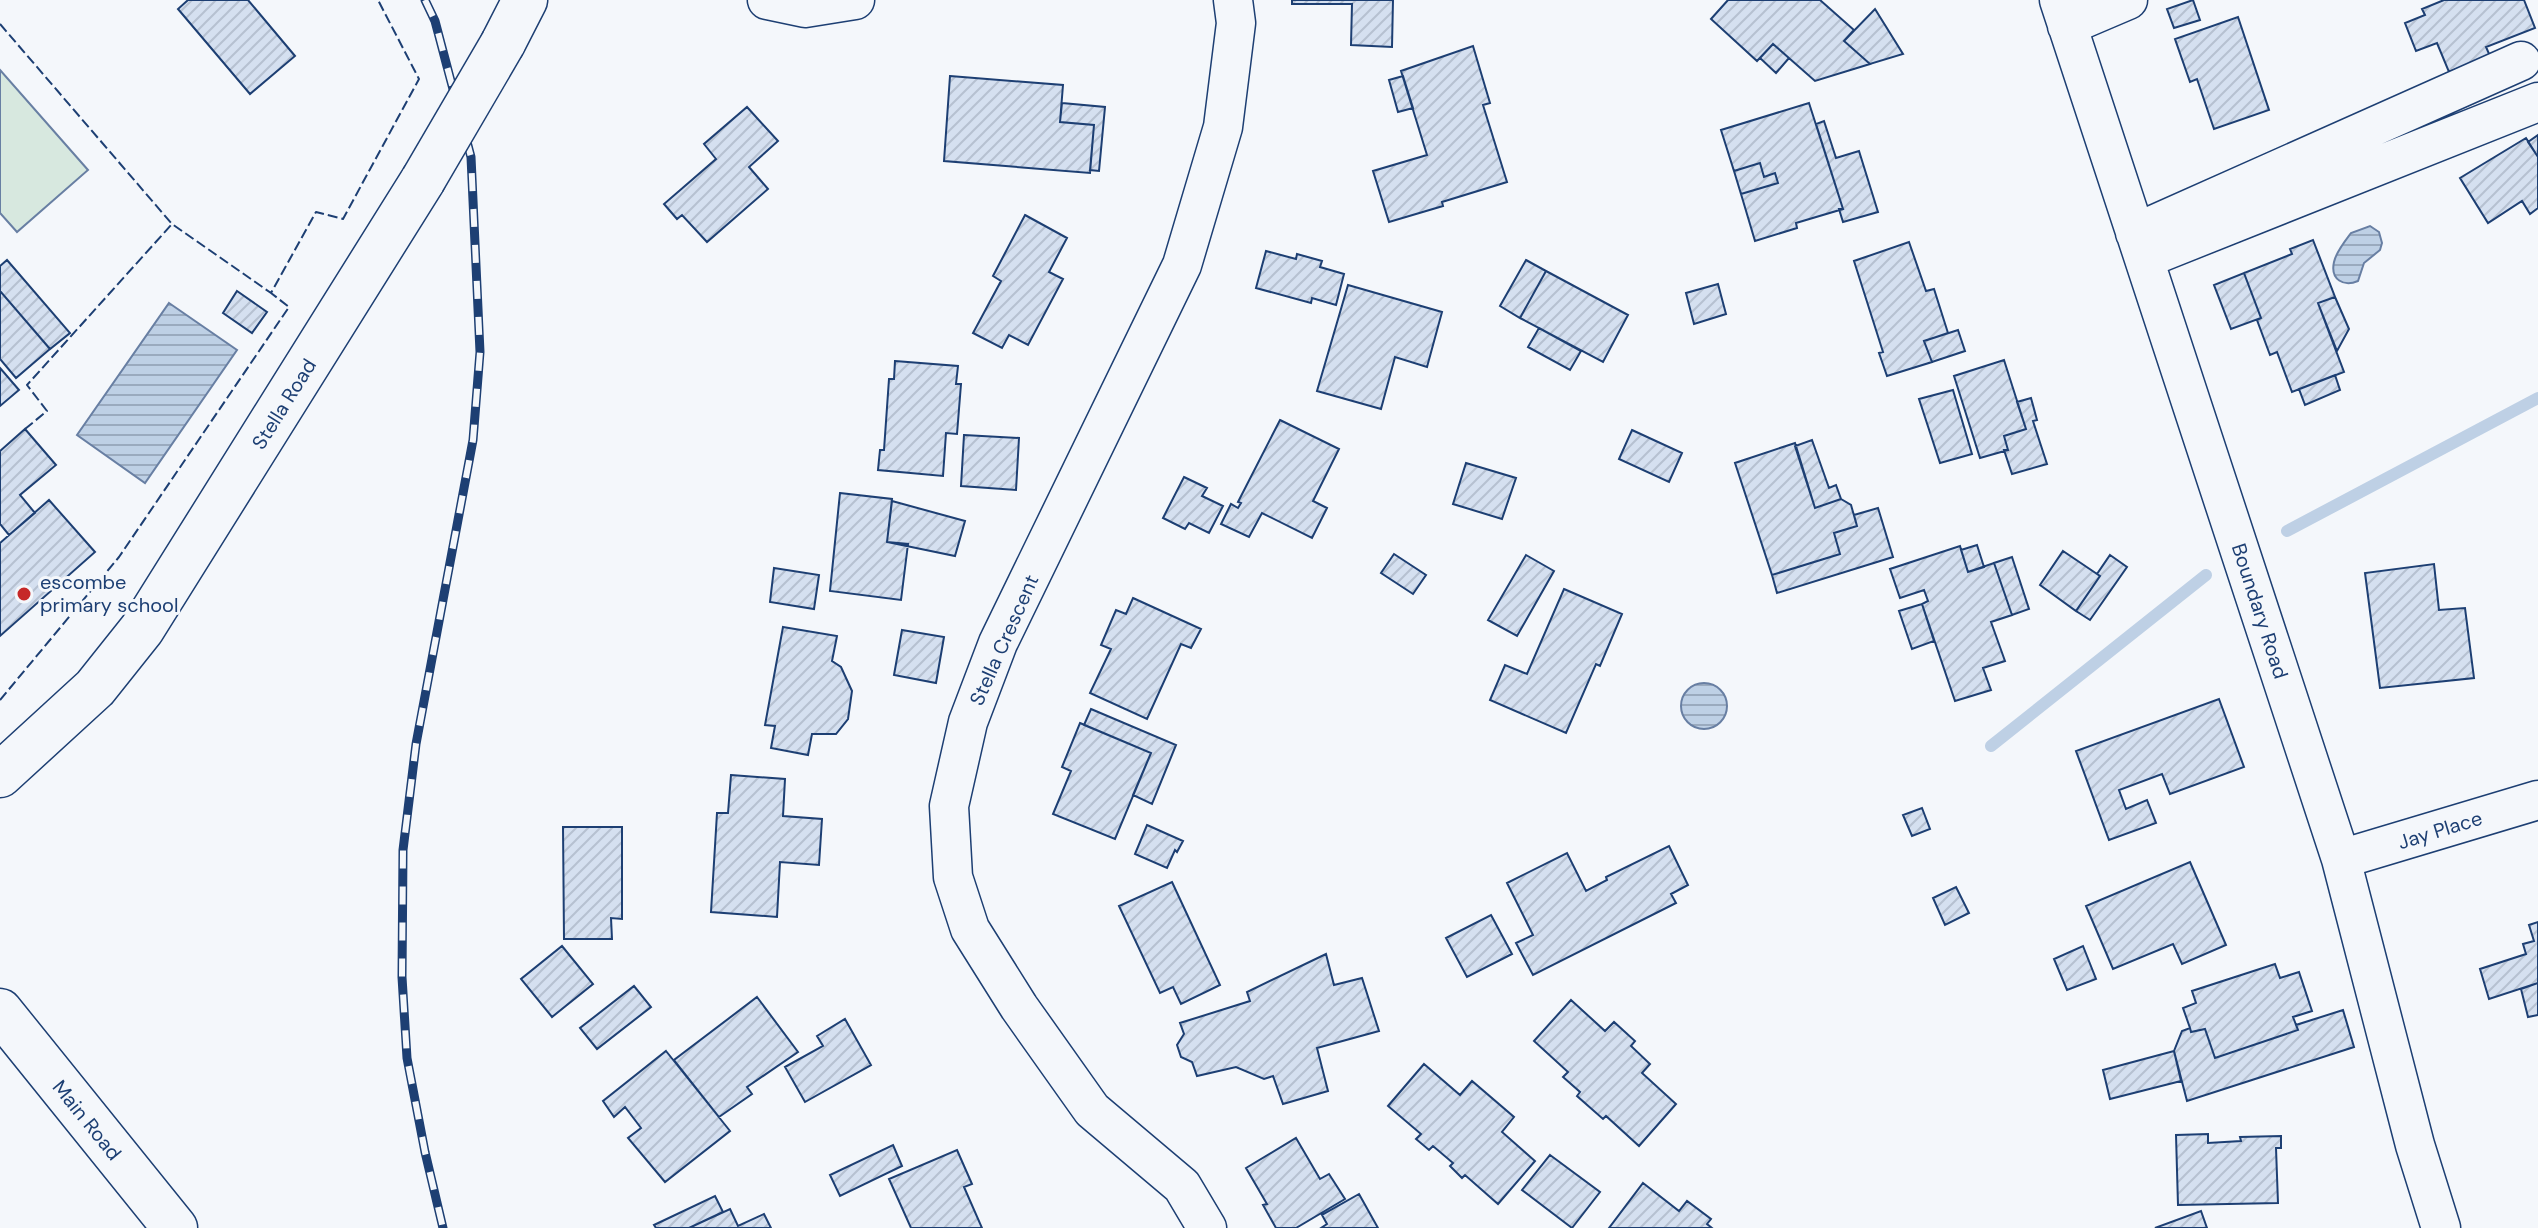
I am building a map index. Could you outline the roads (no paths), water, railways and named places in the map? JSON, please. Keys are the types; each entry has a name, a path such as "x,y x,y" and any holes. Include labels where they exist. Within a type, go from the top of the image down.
{"main road":[{"name":"Stella Road","path":"0,775 95,688 142,629 423,180 525,0"},
{"name":"Main Road","path":"0,1011 175,1228"}],"street":[{"path":"767,0 805,8 855,0"},
{"name":"Stella Crescent","path":"1207,1228 1182,1186 1092,1110 1019,1007 970,929 953,877 949,806 968,722 998,643 1182,265 1223,127 1236,23 1233,0"},
{"path":"2063,13 2128,0"},
{"name":"Boundary Road","path":"2063,13 2341,859 2415,1145 2441,1228"},
{"path":"2140,246 2521,61"},
{"path":"2140,246 2538,102"},
{"name":"Jay Place","path":"2341,859 2538,800"}],"water":[{"path":"2370,226 2379,232 2380,250 2364,263 2358,281 2348,283 2339,280 2333,268 2339,251 2351,233"},
{"path":"169,303 237,350 145,483 77,435"},
{"path":"1704,683 1713,684 1720,690 1726,697 1726,715 1720,722 1713,728 1704,729 1695,728 1688,722 1682,715 1681,706 1682,697 1688,690 1695,684"}],"waterway":[{"path":"2287,531 2538,398"},
{"path":"1991,746 2206,575"}],"railway":[{"path":"425,0 435,21 471,157 480,352 473,440 416,744 403,850 402,977 407,1058 443,1228"}],"place":[{"name":"escombe primary school","path":"24,594"}]}
